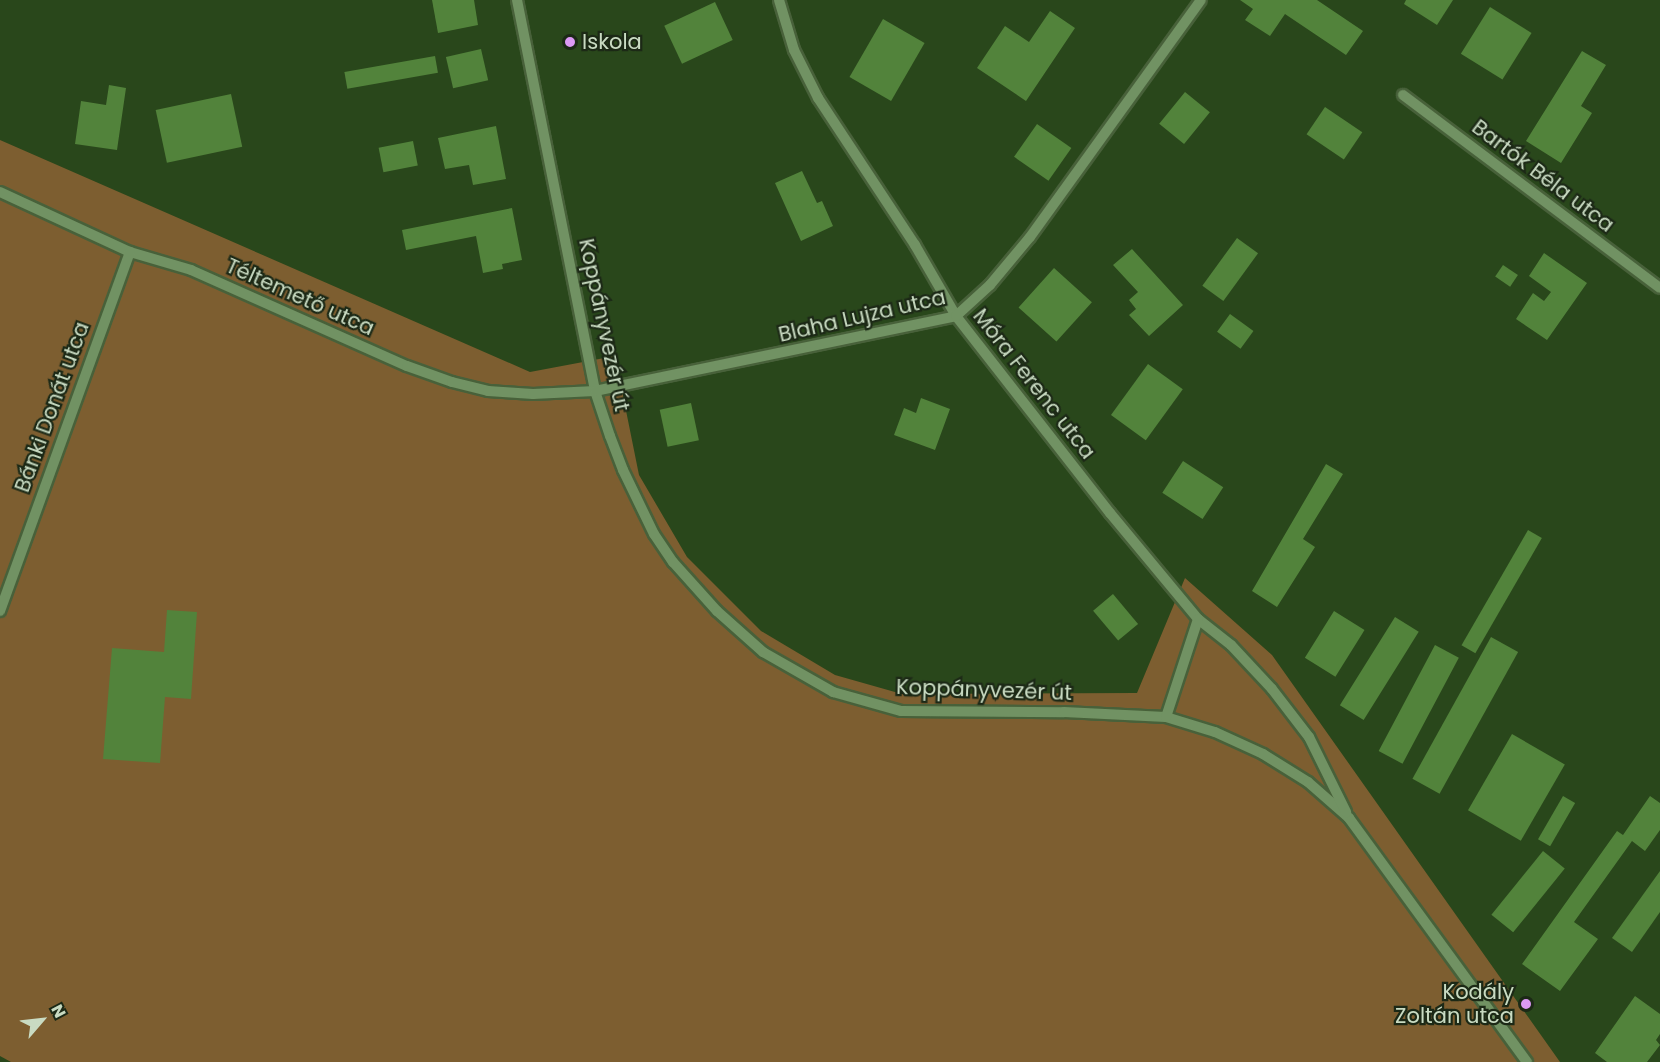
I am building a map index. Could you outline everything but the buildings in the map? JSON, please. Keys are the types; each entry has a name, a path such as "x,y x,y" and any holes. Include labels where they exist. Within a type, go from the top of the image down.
{"street":[{"name":"Koppányvezér út","path":"518,0 595,391 622,470 654,534 673,562 717,611 763,652 833,692 901,711 1064,712 1166,717 1215,732 1263,753 1308,782 1349,818 1527,1062"},
{"name":"Móra Ferenc utca","path":"779,0 794,50 818,98 915,245 956,316 1110,513 1198,619 1231,645 1272,689 1303,729 1349,818"},
{"name":"Blaha Lujza utca","path":"595,391 911,328 956,316 990,285 1030,237 1201,0"},
{"name":"Bartók Béla utca","path":"1403,95 1660,288"},
{"name":"Téltemető utca","path":"0,192 130,252 191,270 407,366 452,382 488,391 595,391"},
{"name":"Bánki Donát utca","path":"0,611 130,252"},
{"path":"1166,717 1198,619"}],"shaded area":[{"path":"0,140 530,372 615,356 639,475 687,557 761,631 835,675 902,694 1137,693 1185,578 1272,655 1560,1062 11,1062 0,1056"}],"place":[{"name":"Iskola","path":"570,42"},
{"name":"Kodály Zoltán utca","path":"1526,1004"}]}
